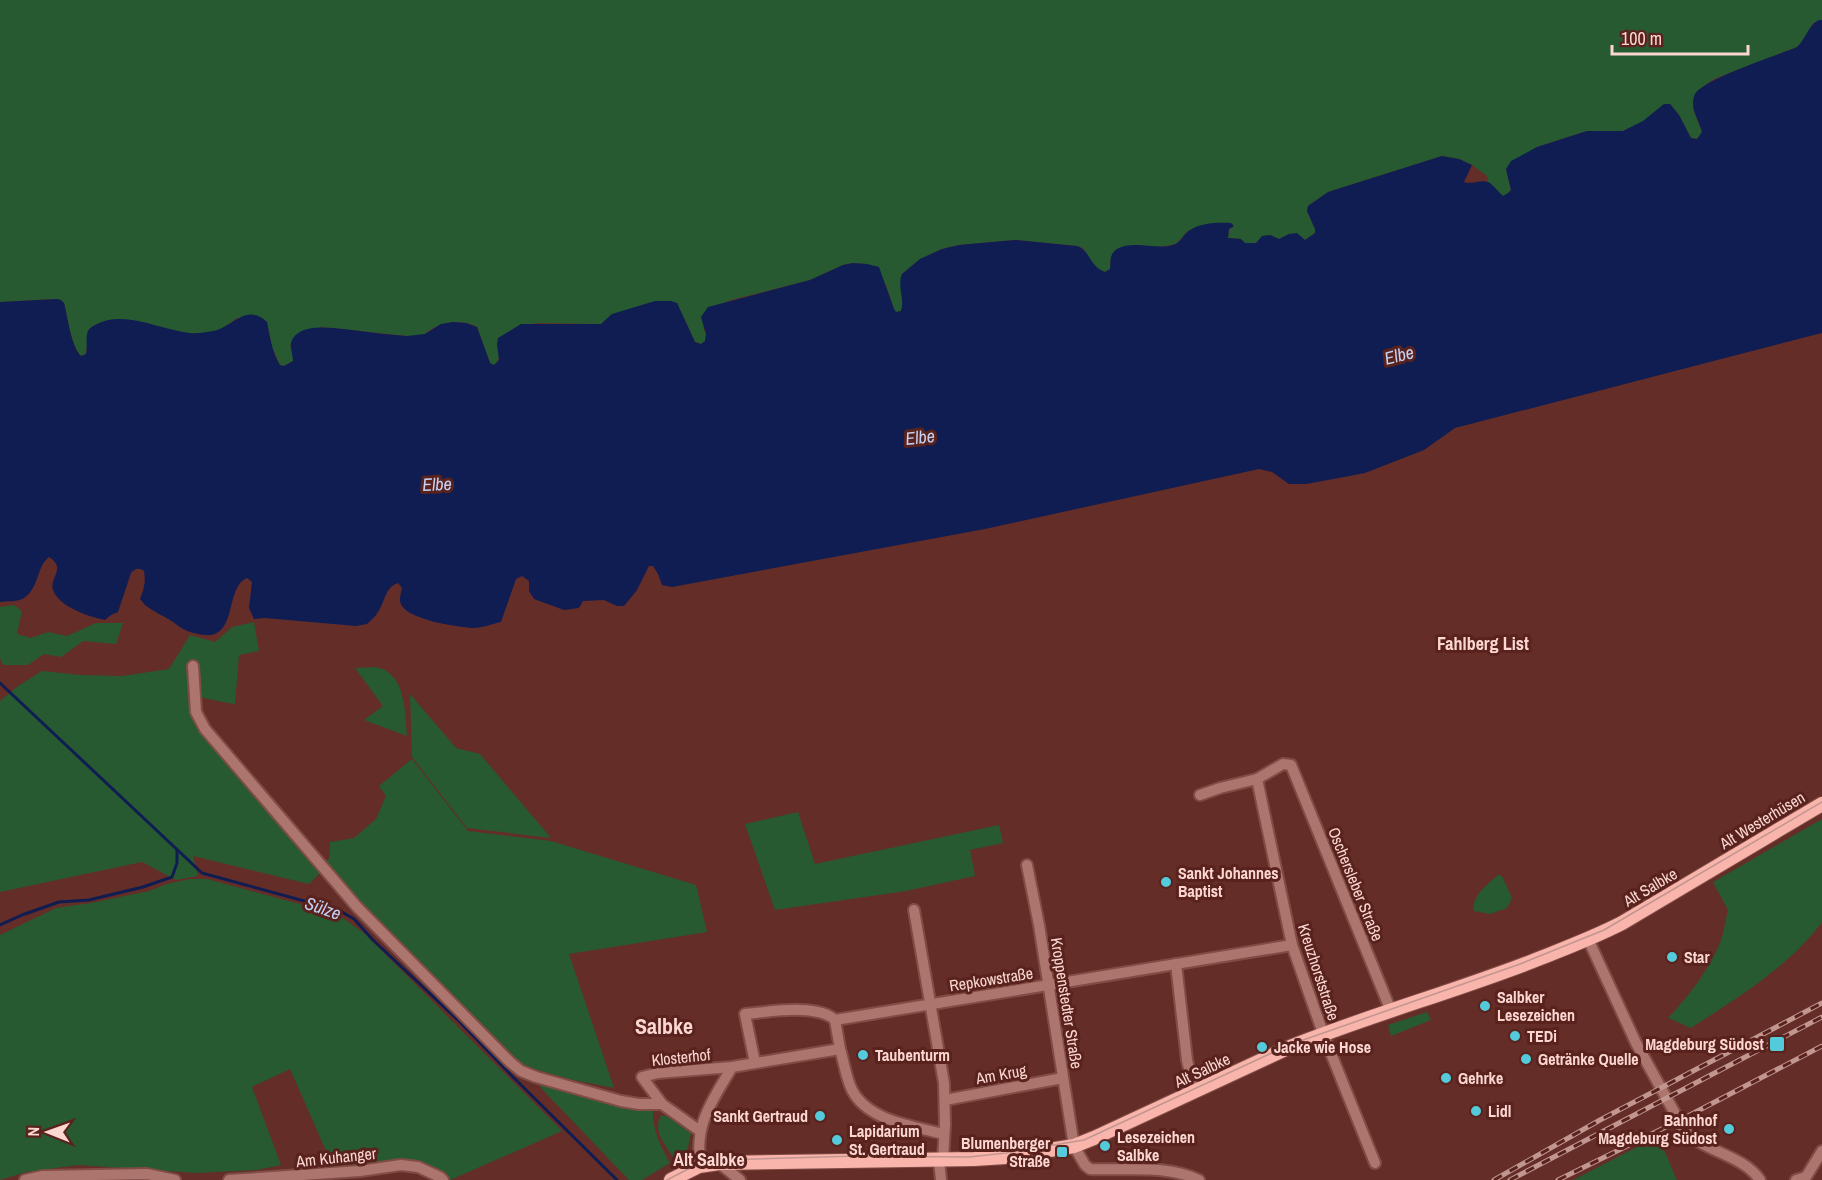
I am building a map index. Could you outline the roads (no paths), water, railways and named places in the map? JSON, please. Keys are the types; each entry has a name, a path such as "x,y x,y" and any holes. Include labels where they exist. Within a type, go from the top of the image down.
{"main road":[{"name":"Alt Westerhüsen","path":"1719,865 1822,804"},
{"name":"Alt Salbke","path":"671,1180 701,1165 718,1163 997,1158 1074,1146 1290,1047 1476,982 1588,939 1622,922 1719,865"}],"street":[{"path":"193,666 196,712 205,729 357,907 510,1062 518,1069 536,1077 621,1101 662,1104"},
{"name":"Oschersleber Straße","path":"1257,779 1284,764 1290,764 1293,768 1391,1011"},
{"path":"1200,795 1257,779"},
{"name":"Kreuzhorststraße","path":"1257,779 1292,945 1323,1034 1375,1163"},
{"name":"Kroppenstedter Straße","path":"1027,865 1037,910 1074,1146"},
{"path":"914,910 943,1077 945,1100 941,1180"},
{"path":"1588,939 1636,1043 1683,1128 1702,1144 1743,1164 1760,1180"},
{"name":"Repkowstraße","path":"755,1063 746,1014 807,1011 830,1014 835,1020 1292,945"},
{"path":"1176,964 1187,1060 1197,1090"},
{"path":"835,1020 840,1049 852,1090 864,1104 886,1118 944,1134"},
{"path":"701,1165 700,1131 710,1106 732,1067 840,1049"},
{"name":"Klosterhof","path":"700,1131 662,1104 642,1077 658,1073 732,1067"},
{"name":"Am Krug","path":"945,1100 1063,1078"},
{"path":"1074,1146 1089,1168 1129,1175 1169,1171 1199,1180"},
{"path":"1802,1179 1822,1150"},
{"path":"718,1163 740,1180"},
{"name":"Am Kuhanger","path":"229,1180 360,1171 404,1165 418,1167 443,1180"},
{"path":"25,1180 43,1176 147,1174 175,1180"}],"water":[{"name":"Elbe","path":"1822,20 1822,333 1455,428 1424,450 1365,473 1306,484 1289,484 1272,472 1259,469 985,529 672,587 662,585 653,566 649,566 637,590 624,606 617,606 604,600 583,601 579,608 564,610 534,599 529,591 529,581 522,576 516,579 501,622 480,627 446,624 424,619 407,611 401,604 402,588 398,583 390,588 378,612 367,624 356,626 254,619 249,608 252,582 247,578 235,592 226,623 220,631 211,635 198,634 184,629 145,605 140,599 145,579 144,571 138,569 131,573 118,612 105,620 68,606 56,596 53,590 57,565 49,557 42,566 33,588 24,598 0,602 0,302 61,300 64,303 75,346 81,356 86,354 88,330 106,321 130,320 196,333 220,329 239,318 252,315 267,322 275,355 280,365 284,366 293,361 291,343 295,336 311,328 333,328 407,336 425,334 441,324 453,322 477,327 490,363 494,365 499,360 498,338 521,324 601,324 612,314 655,301 677,303 695,342 701,344 705,341 706,334 701,317 708,307 810,280 843,265 853,263 879,267 896,312 901,311 902,306 900,284 902,274 920,259 942,249 959,245 1015,240 1077,246 1085,251 1095,266 1105,272 1110,269 1112,256 1117,249 1130,245 1173,245 1190,230 1210,224 1231,223 1234,226 1229,229 1228,238 1241,239 1245,243 1256,243 1262,236 1270,235 1279,239 1297,233 1305,240 1315,233 1307,211 1308,206 1328,192 1442,156 1459,159 1472,165 1464,182 1488,182 1503,196 1511,190 1506,169 1511,161 1537,147 1587,131 1623,131 1643,121 1664,104 1670,104 1679,115 1691,138 1697,139 1702,132 1693,101 1699,90 1741,68 1797,47 1812,25"}],"waterway":[{"name":"Sülze","path":"0,683 202,873 319,905 342,912 354,919 617,1180"},
{"path":"0,925 59,902 89,900 143,887 172,877 177,863 177,850"}],"tram line":[{"path":"667,1180 696,1165 717,1160 856,1156 969,1157 1084,1140 1289,1045 1520,964 1604,930 1822,802"}],"railway":[{"path":"1494,1180 1600,1120 1822,1003"},
{"path":"1510,1180 1822,1017"},
{"path":"1558,1180 1822,1046"}],"place":[{"name":"Sankt Johannes Baptist","path":"1166,882"},
{"name":"Star","path":"1672,957"},
{"name":"Salbker Lesezeichen","path":"1485,1006"},
{"name":"TEDi","path":"1515,1036"},
{"name":"Magdeburg Südost","path":"1777,1044"},
{"name":"Jacke wie Hose","path":"1262,1047"},
{"name":"Taubenturm","path":"863,1055"},
{"name":"Getränke Quelle","path":"1526,1059"},
{"name":"Gehrke","path":"1446,1078"},
{"name":"Lidl","path":"1476,1111"},
{"name":"Sankt Gertraud","path":"820,1116"},
{"name":"Bahnhof Magdeburg Südost","path":"1729,1129"},
{"name":"Lapidarium St. Gertraud","path":"837,1140"},
{"name":"Lesezeichen Salbke","path":"1105,1146"},
{"name":"Blumenberger Straße","path":"1062,1152"}],"district":[{"name":"Fahlberg List","path":"1483,643"},
{"name":"Salbke","path":"664,1026"},
{"name":"Alt Salbke","path":"709,1159"}]}
